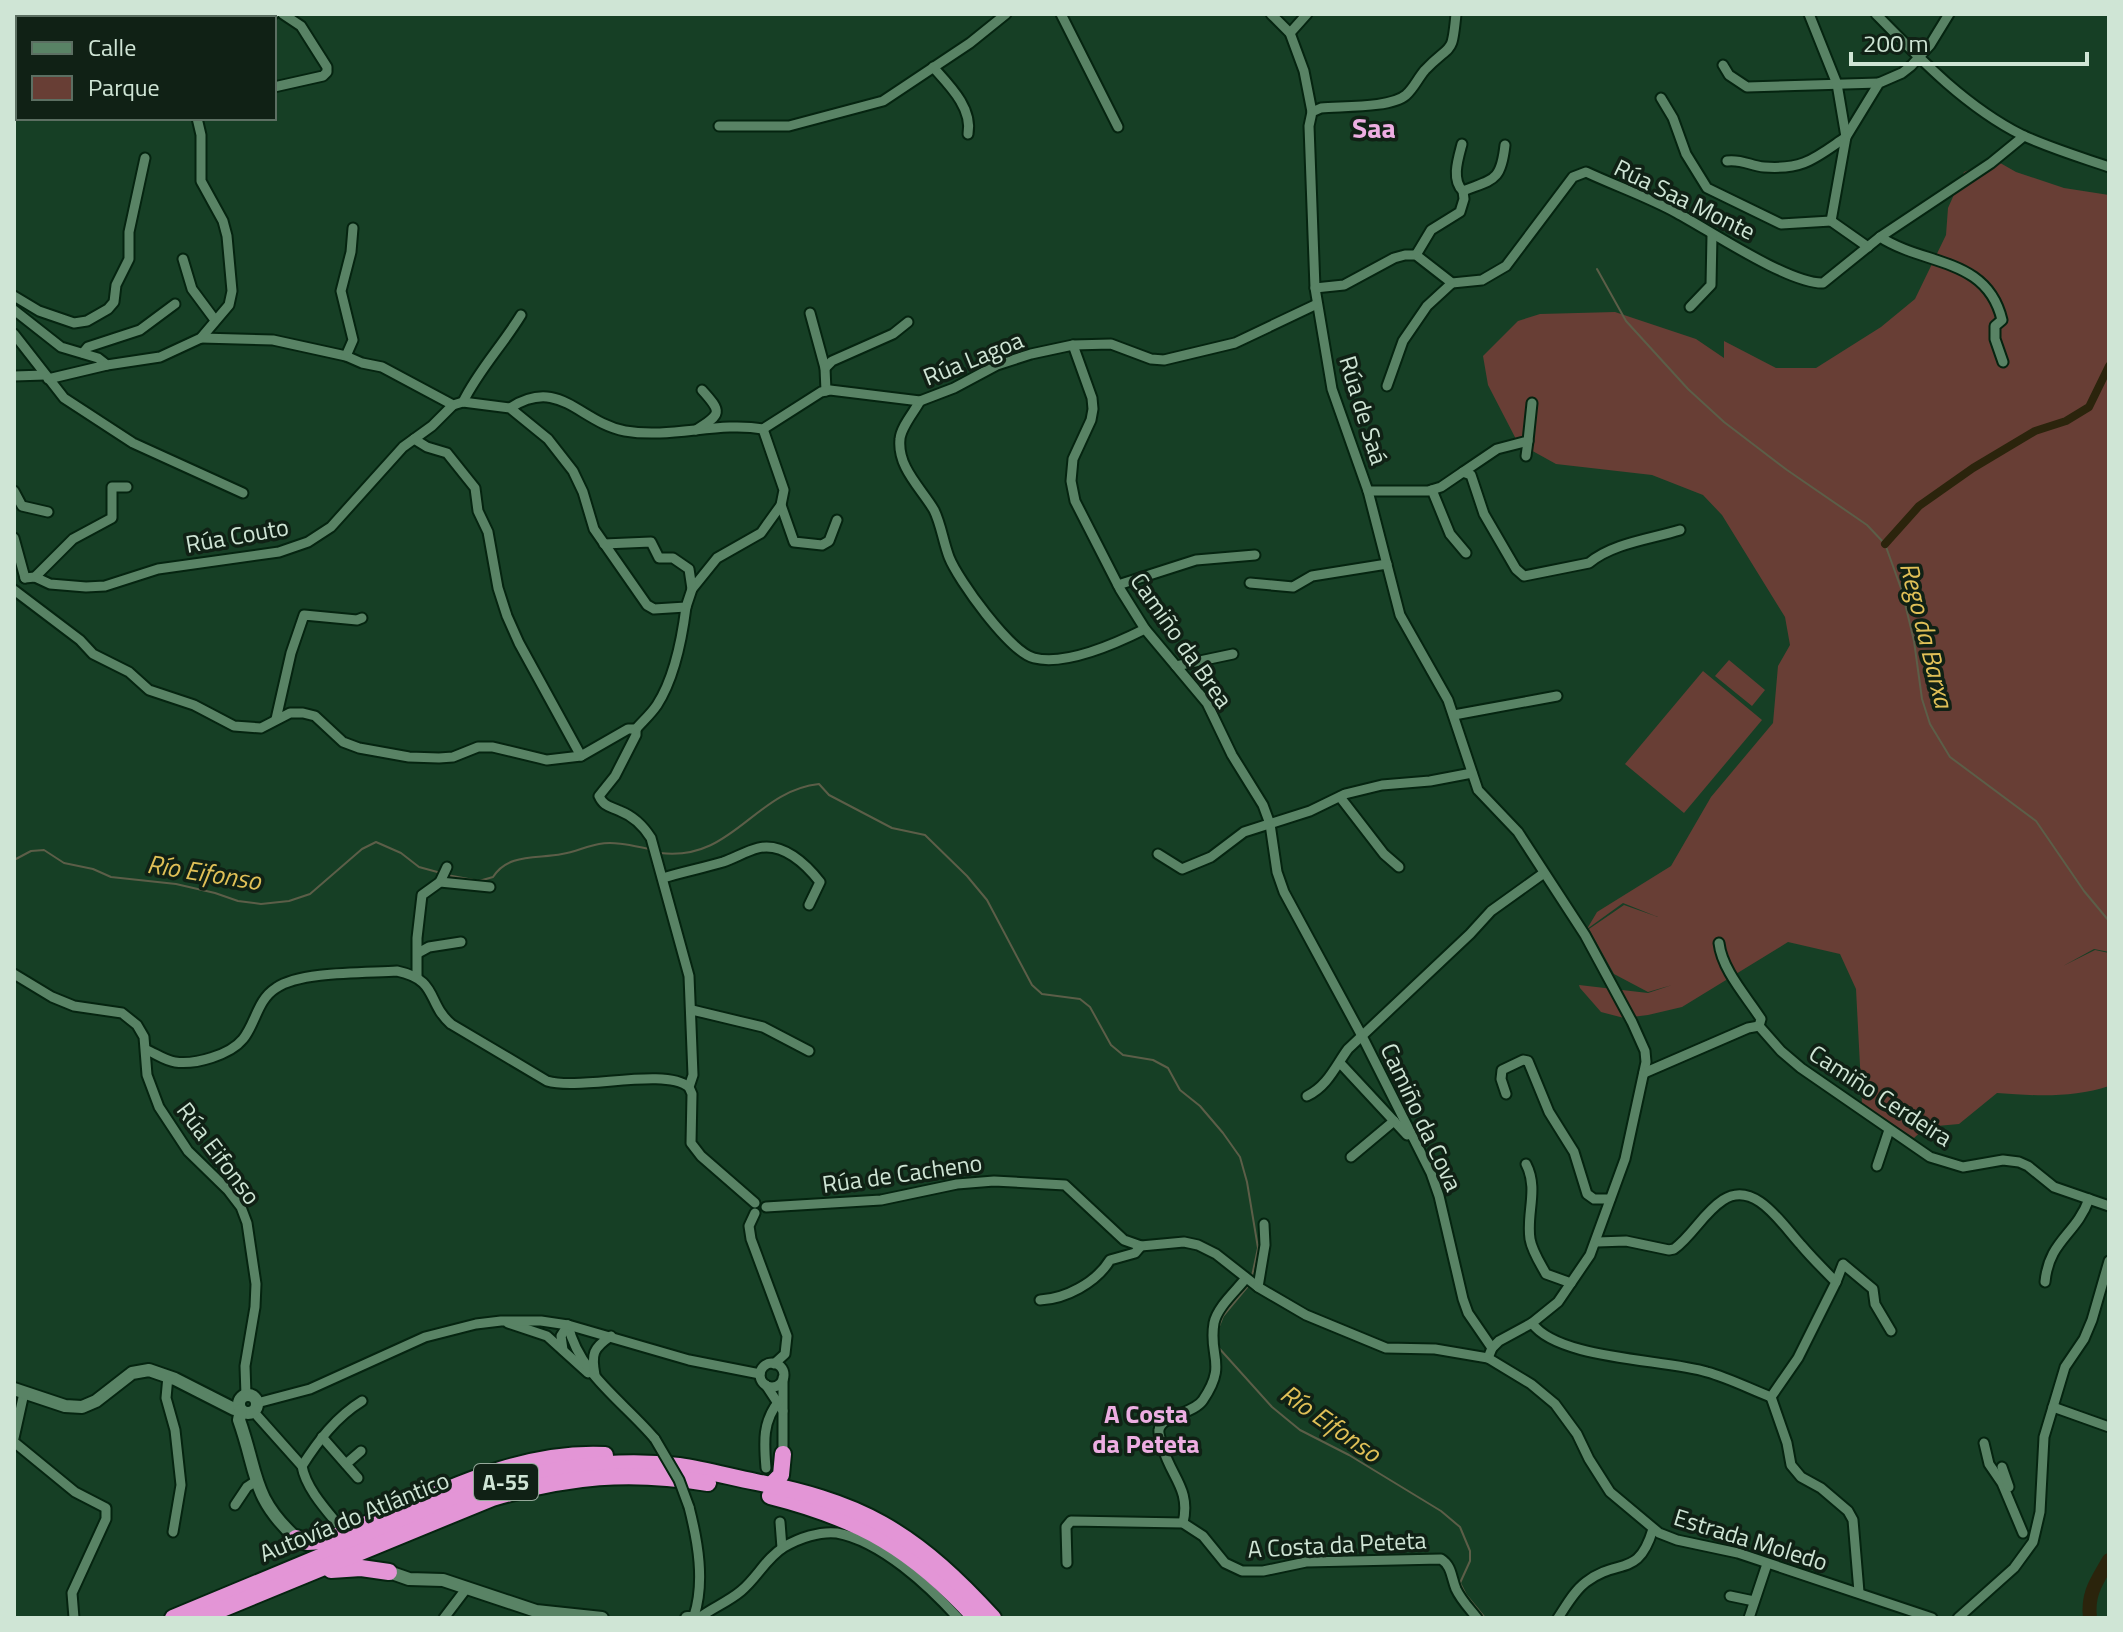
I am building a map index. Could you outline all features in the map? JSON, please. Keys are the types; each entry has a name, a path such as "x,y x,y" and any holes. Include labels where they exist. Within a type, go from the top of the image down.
{"highway":[{"path":"296,1538 307,1542 323,1541 515,1463 591,1454 624,1457 637,1464"},
{"path":"771,1485 781,1475 783,1454"},
{"name":"Autovía do Atlántico","path":"173,1618 488,1487 535,1473 567,1468 637,1464 679,1467 771,1485 847,1507 882,1524 939,1563 993,1618"},
{"name":"Autovía do Atlántico","path":"200,1618 492,1498 536,1485 600,1476 679,1478 770,1496 843,1518 913,1557 976,1618"},
{"path":"389,1572 379,1558 386,1546 397,1537"},
{"path":"310,1573 347,1568 389,1572"}],"street":[{"path":"276,87 323,76 327,72 327,67 301,26 283,14"},
{"path":"719,126 789,126 883,101 1006,14"},
{"path":"1061,14 1118,127"},
{"path":"1271,14 1290,33 1307,14"},
{"path":"1312,112 1321,108 1393,102 1405,97 1428,68 1449,50 1453,43 1456,14"},
{"path":"1809,14 1837,84 1846,137 1831,221"},
{"path":"1876,14 1918,57 1992,118 2024,136 2109,167"},
{"path":"1723,65 1729,75 1747,87 1879,83 1902,73 1930,45 1949,14"},
{"name":"Rúa de Saá","path":"1290,33 1304,71 1312,112 1309,126 1315,288 1332,389 1368,491 1400,615 1454,715 1478,790 1518,832 1585,935 1645,1051 1644,1073"},
{"path":"933,67 961,102 970,125 968,134"},
{"path":"1727,161 1739,159 1762,167 1801,166 1846,137 1879,83"},
{"path":"1661,98 1673,118 1686,154 1707,188 1781,224 1831,221 1868,247"},
{"path":"197,120 201,135 201,181 223,221 232,291 229,305 201,338"},
{"name":"Rúa Saa Monte","path":"1452,283 1482,280 1506,266 1573,177 1586,172 1677,213 1712,235 1794,275 1817,283 1830,279 1880,237 1991,163 2024,136"},
{"path":"1416,255 1431,230 1460,212 1464,199 1456,178 1462,144"},
{"path":"1463,191 1492,180 1500,170 1505,145"},
{"path":"14,296 56,319 74,323 87,321 108,309 114,302 116,285 129,259 129,232 145,158"},
{"path":"346,356 353,340 341,291 351,252 353,228"},
{"path":"1690,307 1711,285 1712,235"},
{"path":"1880,237 1907,252 1963,269 1992,294 2002,320 1995,326 1995,339 2003,362"},
{"path":"1315,288 1344,285 1394,258 1416,255 1452,283 1427,306 1403,341 1387,386"},
{"path":"183,259 192,289 215,320"},
{"path":"83,353 88,347 140,330 175,304"},
{"name":"Rúa Lagoa","path":"826,391 920,401 954,388 997,365 1073,345 1111,344 1151,359 1164,360 1235,343 1317,304"},
{"path":"510,408 527,398 540,396 555,398 625,431 693,432 748,426 763,429 813,395 826,391 825,368 810,313"},
{"path":"17,315 61,347 98,358 107,365"},
{"name":"Rúa Couto","path":"30,578 50,584 105,586 158,569 279,552 308,542 331,527 351,508 403,447 458,403 489,364 521,315"},
{"path":"825,368 832,361 893,334 908,322"},
{"path":"14,334 64,398 133,443 243,493"},
{"path":"14,376 49,377 160,357 201,338 273,340 382,367 409,383 458,403 510,408 548,439 573,471 594,529 647,605 654,609 686,607"},
{"name":"Camiño da Brea","path":"1073,345 1093,409 1073,459 1071,481 1075,501 1118,585 1145,629 1207,703 1232,755 1263,805 1284,892 1362,1036"},
{"path":"693,432 714,419 717,413 717,407 702,390"},
{"path":"920,401 899,437 911,479 934,510 950,560 1002,636 1029,657 1056,659 1082,654 1145,629"},
{"path":"1526,456 1532,403"},
{"path":"689,1087 693,1075 689,976 651,838 645,828 623,811 607,807 599,796 615,776 636,735 636,729 657,704 668,681 683,636 686,607 692,589 717,558 761,533 781,505 784,490 763,429"},
{"path":"414,439 447,453 475,488 478,511 488,532 498,588 507,616 581,756"},
{"path":"1368,491 1432,490 1497,449 1528,441"},
{"path":"1463,472 1471,475 1484,514 1516,569 1524,576 1589,563 1597,556 1627,545 1680,530"},
{"path":"127,487 112,487 112,518 73,539 30,578 14,587 93,654 129,672 149,690 194,705 234,726 261,728 290,713 315,716 343,742 409,757 453,757 478,747 493,747 547,760 581,756 628,729 636,729"},
{"path":"1432,490 1450,534 1466,553"},
{"path":"14,491 22,506 48,512"},
{"path":"781,505 794,542 822,545 829,541 837,520"},
{"path":"14,538 30,578"},
{"path":"604,544 651,542 659,558 673,558 689,569 692,589"},
{"path":"1118,585 1196,560 1255,555"},
{"path":"1250,583 1293,587 1312,576 1387,564"},
{"path":"276,719 291,653 304,615 362,618"},
{"path":"1176,666 1233,654"},
{"path":"1454,715 1557,696"},
{"path":"1158,854 1182,869 1211,857 1244,832 1310,811 1340,797 1382,785 1472,773"},
{"path":"1340,797 1384,854 1399,867"},
{"path":"661,873 722,862 757,848 772,846 792,856 820,882 809,905"},
{"path":"1307,1096 1341,1064 1348,1049 1491,911 1544,873"},
{"path":"417,977 422,895 444,874 490,887"},
{"path":"418,953 429,947 461,942"},
{"name":"Camiño Cerdeira","path":"1719,943 1726,966 1761,1019 1759,1026 1781,1051 1889,1130 1930,1157 1950,1164 1963,1167 2003,1160 2019,1162 2054,1187 2109,1206"},
{"path":"147,1050 172,1063 190,1062 233,1048 244,1038 260,1004 274,989 301,978 397,971 417,977 426,985 441,1013 451,1024 547,1081 557,1084 617,1079 683,1082 692,1094 691,1143 755,1208 749,1226 751,1239 787,1336 785,1354 774,1364 765,1366 760,1374"},
{"name":"Rúa Eifonso","path":"14,974 52,997 74,1006 122,1013 137,1025 144,1037 147,1075 159,1107 188,1151 241,1207 247,1223 256,1284 245,1366 247,1405"},
{"path":"692,1010 763,1027 809,1051"},
{"path":"1040,1300 1057,1300 1070,1294 1104,1270 1110,1260 1135,1253 1141,1246 1184,1242 1216,1254 1258,1287 1306,1315 1386,1348 1435,1349 1488,1358 1492,1348 1505,1337 1532,1323 1558,1302 1597,1242 1625,1159 1644,1073 1759,1026"},
{"name":"Camiño da Cova","path":"1362,1036 1435,1184 1463,1299 1468,1313 1492,1348"},
{"path":"1506,1094 1501,1079 1502,1070 1523,1060 1528,1061 1549,1112 1574,1152 1587,1194 1594,1199 1610,1199"},
{"path":"1341,1064 1414,1140"},
{"path":"1351,1157 1394,1121"},
{"path":"1877,1166 1889,1130"},
{"path":"1526,1164 1533,1188 1529,1222 1532,1246 1546,1274 1571,1283"},
{"name":"Rúa de Cacheno","path":"755,1208 762,1214 766,1207 881,1200 957,1184 994,1181 1058,1183 1071,1189 1124,1240 1141,1246"},
{"path":"1597,1242 1626,1241 1674,1249 1711,1209 1731,1195 1738,1194 1758,1202 1779,1216 1798,1242 1836,1282"},
{"path":"2045,1282 2047,1264 2053,1251 2080,1218 2089,1199"},
{"path":"1258,1287 1265,1245 1264,1224"},
{"path":"1958,1618 2014,1568 2033,1542 2040,1512 2044,1437 2065,1367 2092,1320 2109,1261"},
{"path":"1771,1397 1798,1358 1843,1264 1873,1289 1875,1304 1891,1331"},
{"path":"1067,1563 1066,1527 1071,1521 1183,1523 1185,1494 1167,1463 1160,1425 1193,1410 1208,1393 1217,1371 1214,1324 1217,1314 1247,1279"},
{"path":"501,1321 547,1336 595,1378 655,1439 679,1480 694,1529 699,1574 699,1601 694,1618"},
{"path":"74,1618 72,1593 106,1519 106,1508 75,1492 14,1440 19,1391 65,1406 82,1407 96,1401 138,1371 154,1371 220,1400 247,1405 310,1389 425,1337 501,1321 568,1325 689,1360 760,1374"},
{"path":"1532,1323 1545,1336 1606,1356 1706,1371 1771,1397 1791,1465 1801,1477 1821,1488 1848,1511 1853,1520 1859,1592"},
{"path":"563,1350 561,1336 568,1325"},
{"path":"568,1325 574,1345 595,1378"},
{"path":"595,1378 591,1357 593,1350 611,1336"},
{"name":"Estrada Moledo","path":"1488,1358 1531,1384 1555,1404 1577,1434 1610,1492 1653,1529 1677,1540 1738,1553 1932,1618"},
{"path":"774,1364 780,1367 783,1378 783,1454"},
{"path":"760,1374 781,1406"},
{"path":"168,1376 166,1398 175,1430 181,1485 173,1532"},
{"path":"766,1385 776,1386 783,1378"},
{"path":"302,1466 340,1417 362,1401"},
{"path":"247,1405 244,1430 256,1481 270,1512 296,1538"},
{"path":"247,1405 302,1466 304,1476 345,1533"},
{"path":"766,1468 766,1424 781,1406"},
{"path":"2053,1407 2109,1427"},
{"path":"322,1437 358,1478"},
{"path":"1984,1443 1989,1464 2002,1483 2023,1533 2033,1542"},
{"path":"346,1464 361,1451"},
{"path":"2002,1467 2010,1492 2023,1515 2023,1533"},
{"path":"235,1505 247,1487 256,1481"},
{"path":"780,1522 782,1548"},
{"name":"A Costa da Peteta","path":"1183,1523 1203,1536 1225,1563 1242,1571 1263,1571 1306,1562 1445,1560 1462,1600 1477,1618"},
{"path":"1558,1618 1588,1581 1641,1557 1653,1529"},
{"path":"694,1618 743,1590 782,1548 820,1534 835,1533 876,1550 918,1579 958,1618"},
{"path":"1749,1618 1767,1564"},
{"path":"389,1572 409,1579 443,1580 536,1611 602,1618"},
{"path":"444,1618 466,1589"},
{"path":"1730,1596 1754,1601"}],"green space":[{"path":"1995,160 2016,172 2064,188 2109,195 2109,952 2094,949 2063,966 2095,950 2109,953 2109,1086 2068,1094 1997,1093 1959,1124 1926,1127 1914,1138 1862,1104 1856,989 1840,954 1788,942 1682,1007 1648,1015 1624,1018 1601,1012 1580,988 1579,985 1648,993 1672,985 1648,992 1614,974 1589,929 1624,905 1658,917 1623,903 1587,929 1597,912 1671,866 1711,797 1773,723 1778,666 1790,645 1785,617 1722,515 1703,495 1652,475 1556,464 1518,443 1488,385 1483,356 1518,321 1540,314 1615,312 1696,339 1724,358 1724,341 1776,368 1816,368 1881,327 1915,299 1946,235 1948,208 1964,172"},
{"path":"1729,660 1765,690 1752,706 1715,676"},
{"path":"1703,671 1762,720 1684,813 1625,764"}],"waterway":[{"name":"Rego da Barxa","path":"1597,269 1626,321 1688,389 1724,422 1787,470 1867,525 1885,544 1902,591 1914,641 1922,699 1930,724 1950,757 2036,821 2084,891 2109,921"},
{"path":"1885,544 1919,506 1973,468 2035,431 2066,421 2089,407 2109,366"},
{"name":"Río Eifonso","path":"660,853 685,853 706,847 777,799 796,789 819,784 829,795 892,828 925,835 987,900 1032,985 1042,994 1080,999 1090,1007 1111,1045 1123,1055 1153,1060 1168,1068 1180,1090 1200,1106 1223,1133 1240,1157 1247,1182 1258,1248 1252,1276"},
{"name":"Río Eifonso","path":"14,860 31,851 44,850 64,863 93,869 111,877 176,884 261,904 289,901 310,894 362,849 376,842 401,853 419,867 441,873"},
{"name":"Río Eifonso","path":"447,875 479,881 493,877 499,869 515,860 567,853 599,844 618,843 650,849"},
{"name":"Río Eifonso","path":"1218,1329 1223,1316 1248,1286"},
{"name":"Río Eifonso","path":"1218,1347 1272,1407 1300,1430 1349,1455 1441,1511 1460,1527 1470,1551 1470,1561 1460,1583 1485,1618"},
{"path":"2090,1618 2092,1594 2109,1560"}],"district":[{"name":"Saa","path":"1374,127"},
{"name":"A Costa da Peteta","path":"1146,1428"}]}
